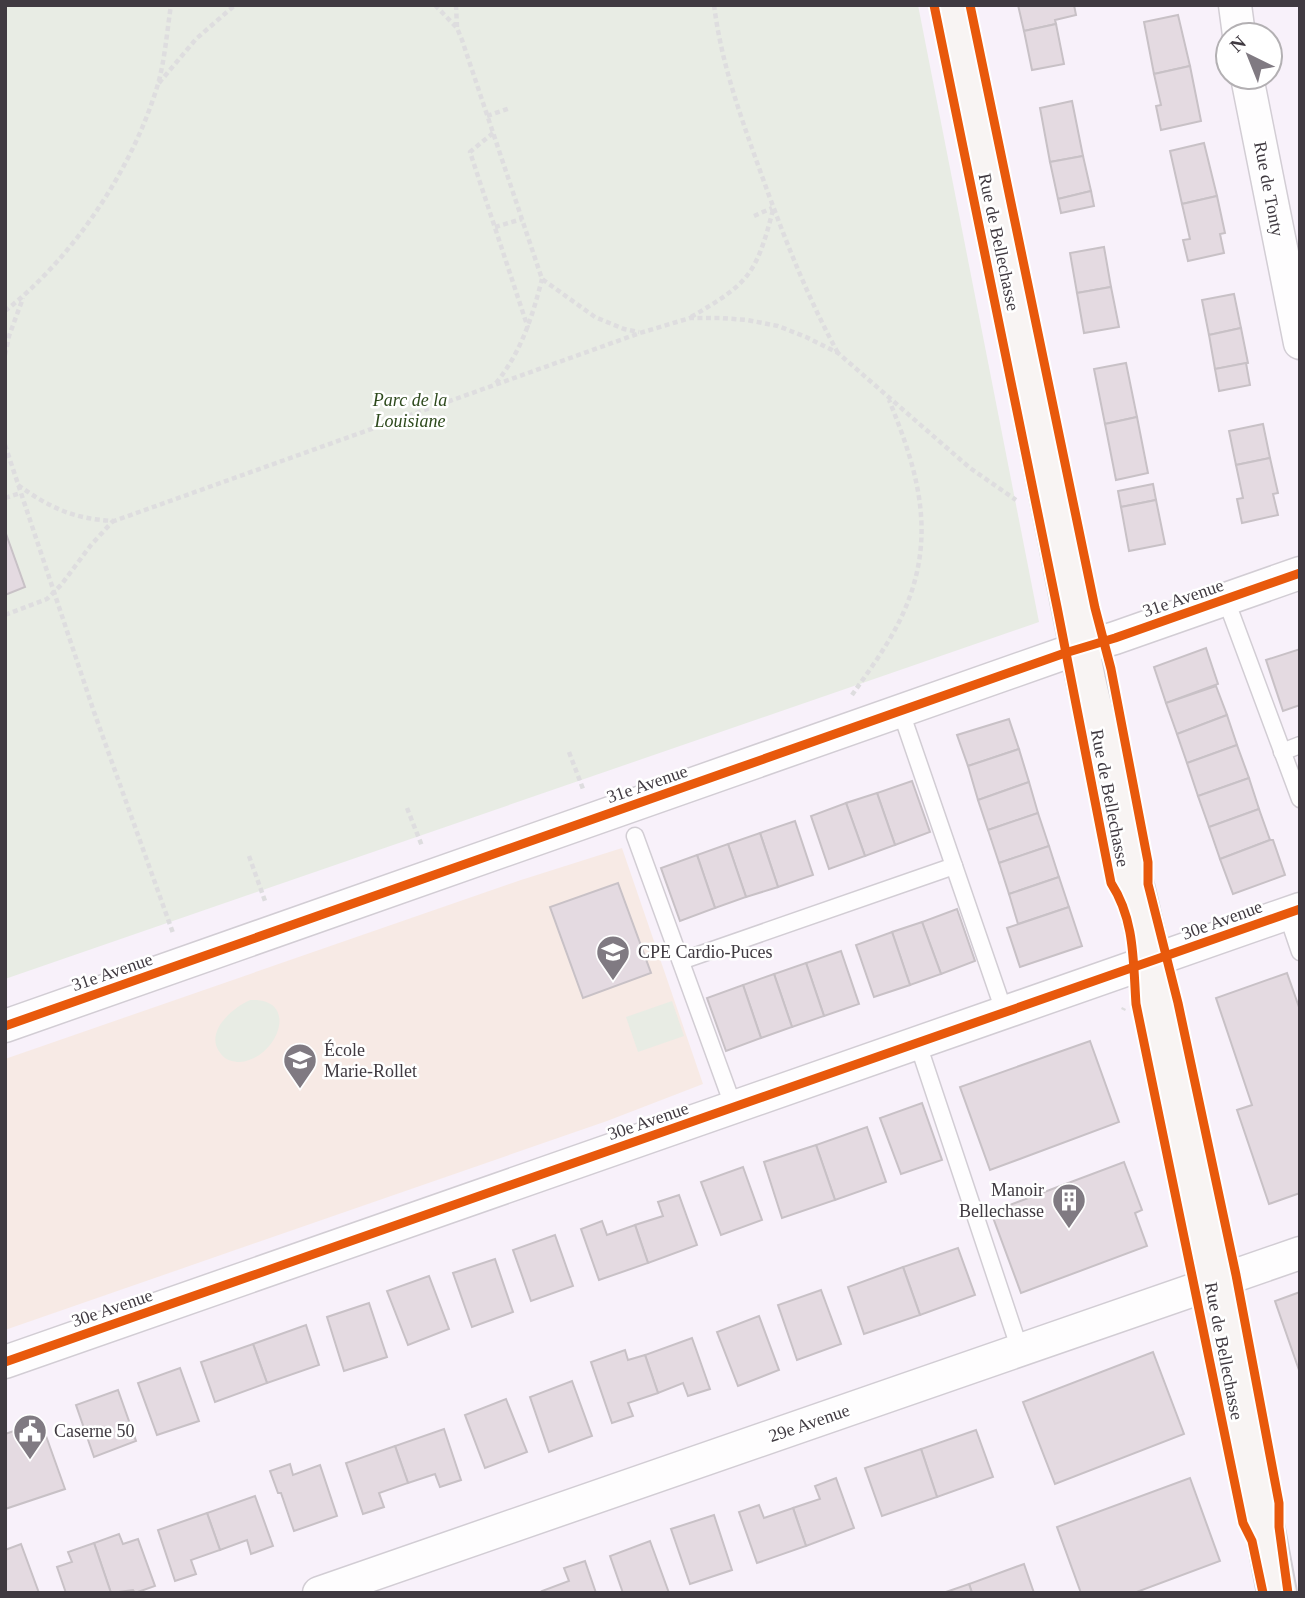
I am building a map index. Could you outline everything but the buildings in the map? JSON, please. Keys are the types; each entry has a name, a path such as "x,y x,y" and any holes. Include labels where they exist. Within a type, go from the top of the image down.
{"street":[{"name":"Rue de Bellechasse","path":"951,5 1079,649 1152,962 1218,1282 1277,1593"},
{"name":"Rue de Tonty","path":"1250,91 1300,343"},
{"name":"31e Avenue","path":"5,1027 1300,573"},
{"name":"30e Avenue","path":"5,1362 1293,911"},
{"name":"29e Avenue","path":"318,1593 1300,1253"},
{"path":"1288,1593 1300,1589"}],"lane":[{"path":"1226,600 1300,799"},
{"path":"901,712 1005,1014"},
{"path":"1282,752 1300,745"},
{"path":"635,836 734,1108"},
{"path":"681,961 954,866"},
{"path":"1293,911 1300,951"},
{"path":"918,1044 1020,1350"}],"path":[{"path":"5,311 23,297 73,243 110,190 128,156 158,84 171,5"},
{"path":"158,84 196,38 235,5"},
{"path":"435,5 457,28"},
{"path":"456,5 457,28 542,279 528,328 517,354 496,383"},
{"path":"713,5 722,59 773,208 819,318 838,353"},
{"path":"487,116 510,108"},
{"path":"493,133 470,152 528,328"},
{"path":"754,216 773,208"},
{"path":"18,485 58,510 88,519 114,521 640,332 691,317 723,298 745,280 761,252 773,208"},
{"path":"495,227 522,219"},
{"path":"542,279 594,317 624,329 640,332"},
{"path":"5,355 23,297"},
{"path":"691,317 747,320 778,326 838,353 970,468 1019,502"},
{"path":"852,695 898,624 914,587 922,551 923,521 914,468 888,399"},
{"path":"5,445 94,712 173,933"},
{"path":"5,498 21,493"},
{"path":"5,615 47,599 54,593 90,545 114,521"},
{"path":"569,752 583,789"},
{"path":"407,808 422,846"},
{"path":"249,856 265,901"}],"shaded area":[{"name":"École Marie-Rollet","path":"622,848 703,1084 607,1121 5,1330 5,1059 521,880"}],"green space":[{"name":"Parc de la Louisiane","path":"5,5 918,5 1039,622 5,979"},
{"path":"250,1000 266,1002 275,1008 279,1018 278,1029 265,1051 240,1062 229,1060 216,1046 215,1038 228,1015"},
{"path":"672,1001 684,1036 638,1052 626,1017"}],"cycle path":[{"path":"934,5 1111,883 1125,911 1129,926 1136,1004 1243,1523 1252,1541 1263,1593"},
{"path":"970,5 1095,608 1111,669 1148,862 1148,884 1178,1003 1236,1275 1279,1503 1279,1527 1288,1593"},
{"path":"5,1026 1300,573"},
{"path":"5,1362 1300,909"}],"place":[{"name":"CPE Cardio-Puces","path":"613,982"},
{"name":"École Marie-Rollet","path":"300,1090"},
{"name":"Manoir Bellechasse","path":"1069,1230"},
{"name":"Caserne 50","path":"30,1461"}]}
